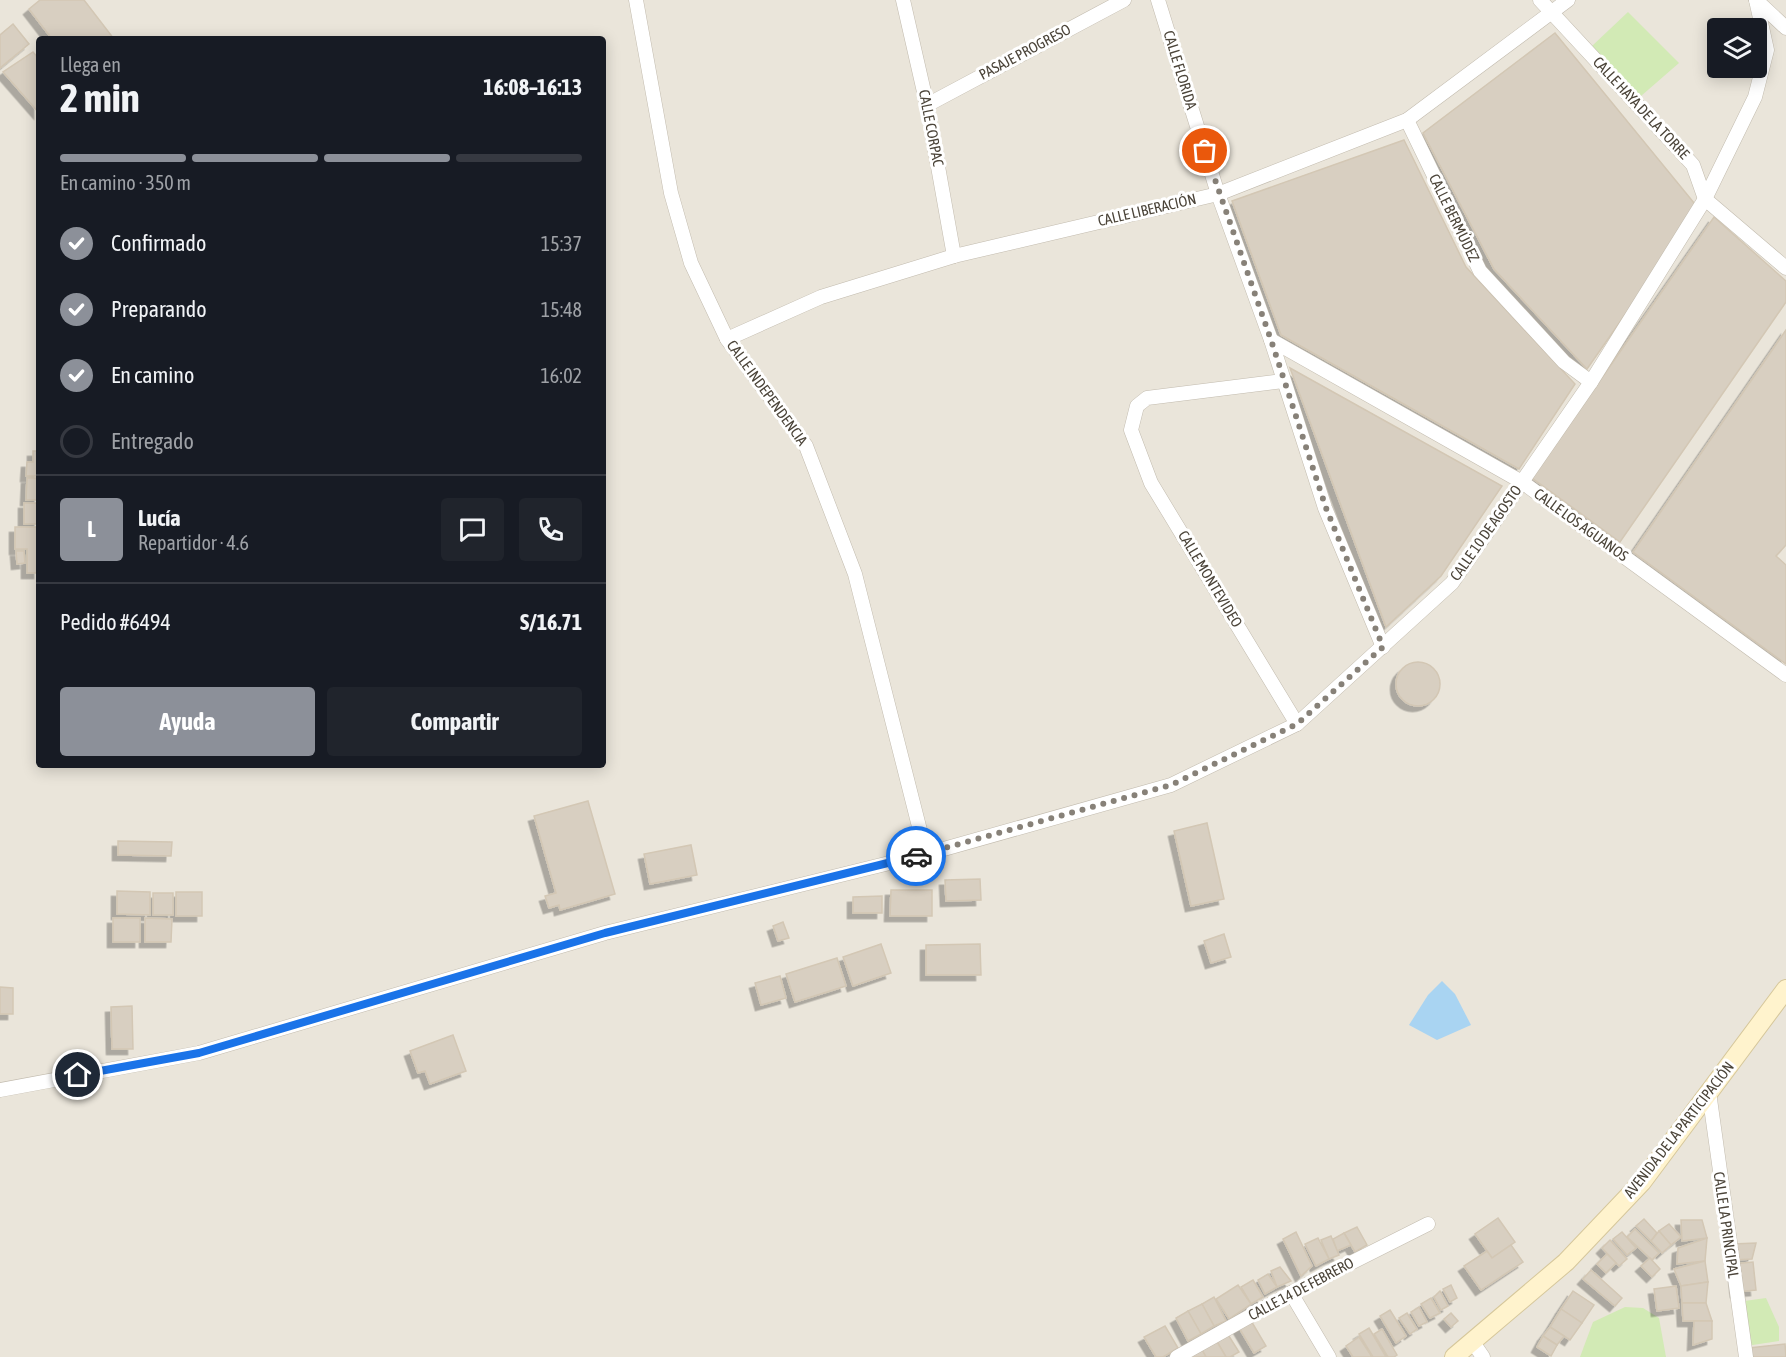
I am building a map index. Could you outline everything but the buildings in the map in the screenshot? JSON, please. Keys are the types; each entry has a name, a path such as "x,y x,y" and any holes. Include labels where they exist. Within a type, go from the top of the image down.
{"main road":[{"name":"AVENIDA DE LA PARTICIPACIÓN","path":"1454,1357 1566,1262 1635,1190 1786,989"}],"street":[{"name":"CALLE INDEPENDENCIA","path":"636,0 671,193 691,263 727,339 806,446 855,574 926,854"},
{"name":"CALLE CORPAC","path":"903,0 927,105 954,256"},
{"name":"PASAJE PROGRESO","path":"927,105 1124,0"},
{"name":"CALLE FLORIDA","path":"1158,0 1218,194 1271,340 1326,508 1383,647"},
{"name":"CALLE HAYA DE LA TORRE","path":"1540,0 1693,165 1705,199"},
{"name":"CALLE LIBERACIÓN","path":"727,339 821,297 954,256 1218,194 1407,120 1568,0"},
{"path":"1756,0 1786,28"},
{"name":"CALLE 10 DE AGOSTO","path":"0,1090 199,1053 605,933 926,854 1171,785 1297,724 1452,583 1591,382 1705,199 1755,98 1767,50 1756,0"},
{"name":"CALLE BERMÚDEZ","path":"1407,120 1480,272 1564,362 1591,382"},
{"path":"1705,199 1786,268"},
{"name":"CALLE LOS AGUANOS","path":"1271,340 1522,482 1786,675"},
{"name":"CALLE MONTEVIDEO","path":"1283,381 1147,398 1137,405 1131,430 1152,483 1297,724"},
{"name":"CALLE LA PRINCIPAL","path":"1708,1092 1746,1357"},
{"name":"CALLE 14 DE FEBRERO","path":"1176,1357 1291,1293 1428,1224"},
{"path":"1291,1293 1329,1357"},
{"path":"1472,1341 1483,1357"}],"shaded area":[{"path":"0,0 1786,0 1786,1357 0,1357"}],"green space":[{"path":"1628,12 1679,63 1641,96 1601,61 1592,46"},
{"path":"1766,1298 1779,1327 1779,1341 1746,1346 1737,1302"},
{"path":"1625,1307 1643,1308 1659,1318 1666,1357 1580,1357 1593,1322"}],"water":[{"path":"1442,981 1455,994 1471,1025 1437,1040 1409,1025 1428,995"}],"way so far":[{"path":"916,856 1171,785 1297,724 1383,647 1326,508 1271,340 1218,194 1205,151"}],"route":[{"path":"78,1075 199,1053 605,933 916,856"}]}
